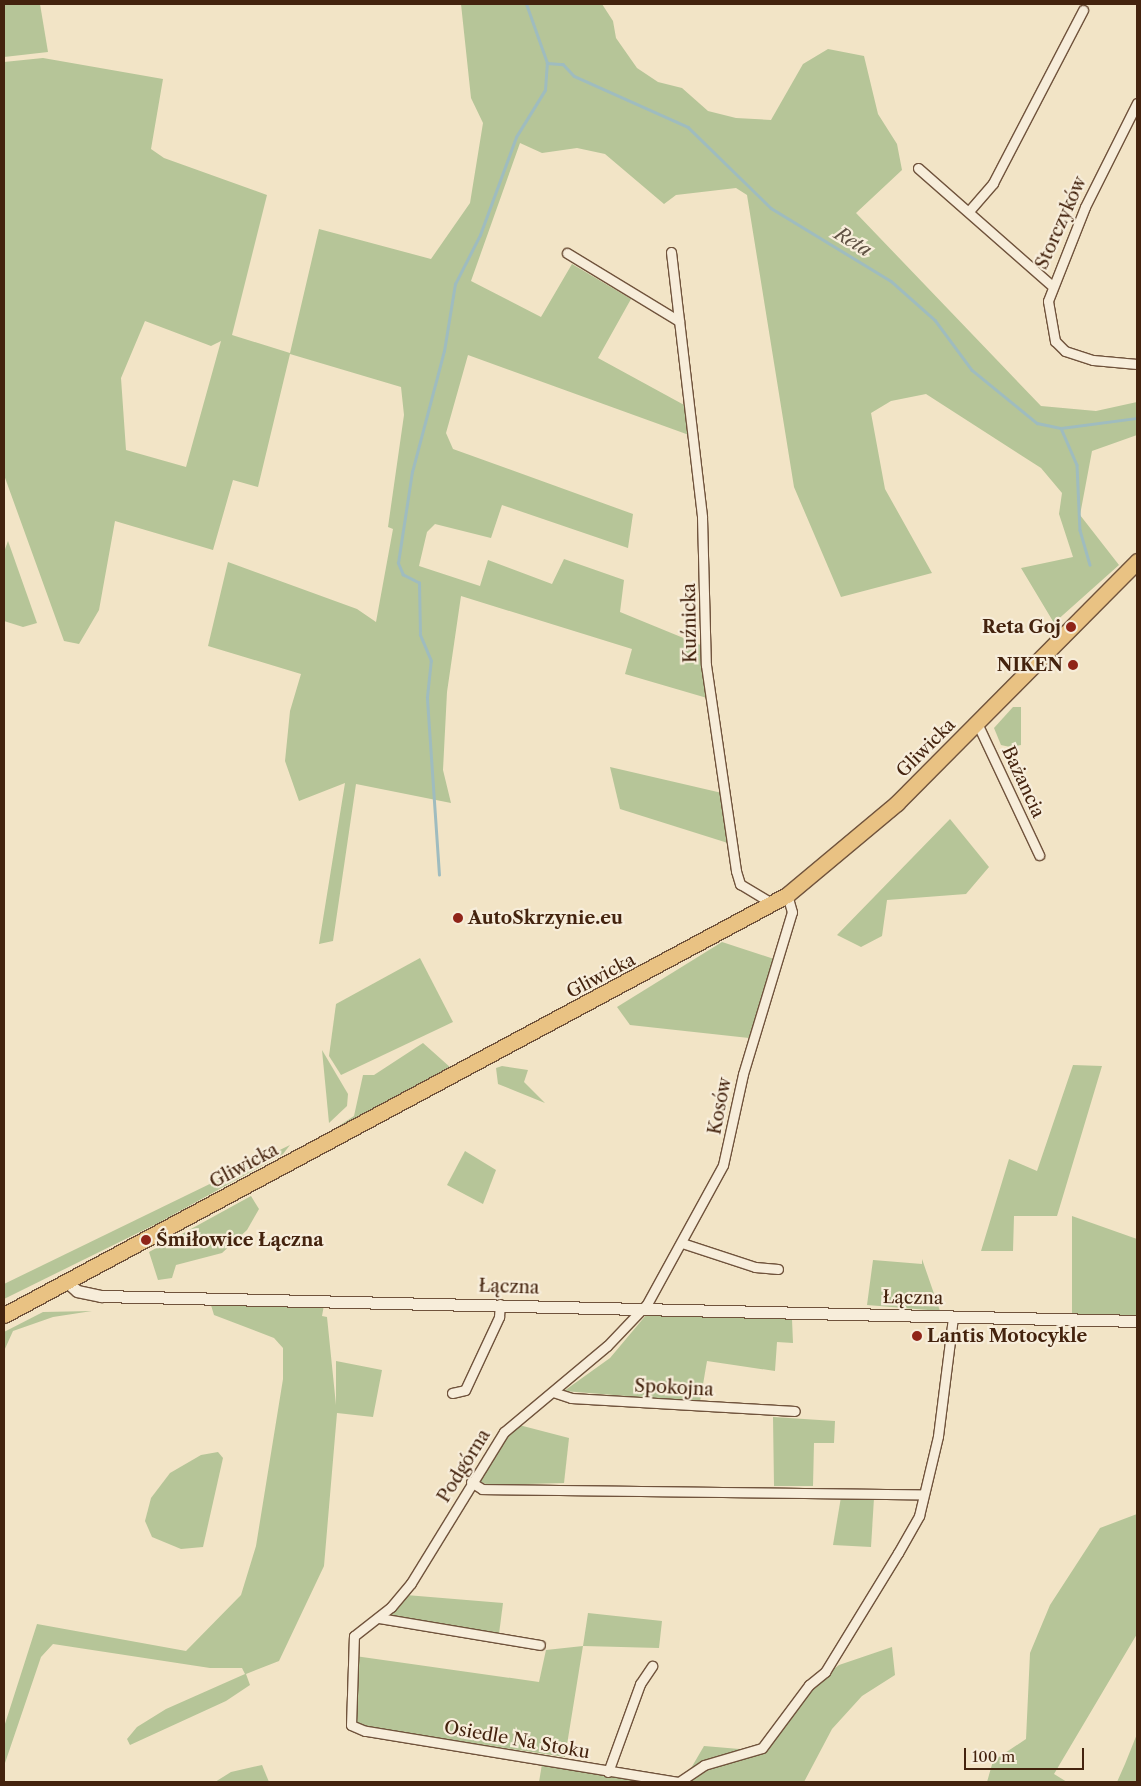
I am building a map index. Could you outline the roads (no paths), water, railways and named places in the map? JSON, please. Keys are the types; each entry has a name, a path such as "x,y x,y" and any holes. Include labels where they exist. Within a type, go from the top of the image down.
{"main road":[{"name":"Gliwicka","path":"4,1315 787,895 869,830 1137,561"}],"street":[{"path":"970,211 993,183 1084,10"},
{"name":"Storczyków","path":"918,168 970,211 1051,285 1137,103"},
{"name":"Kuźnicka","path":"671,252 702,517 706,665 736,871 740,884 773,904"},
{"path":"568,253 679,321"},
{"path":"1051,285 1048,315 1055,341 1065,351 1093,360 1137,364"},
{"name":"Bażancia","path":"977,723 1039,855"},
{"name":"Kosów","path":"642,1309 682,1243 726,1155 742,1074 792,912 787,895"},
{"path":"682,1243 755,1267 778,1269"},
{"name":"Łączna","path":"67,1282 77,1291 102,1296 500,1304 1137,1321"},
{"path":"452,1393 465,1390 499,1316 500,1304"},
{"name":"Podgórna","path":"351,1725 354,1636 379,1618 431,1555 471,1482 504,1432 553,1392 642,1309"},
{"name":"Łączna","path":"825,1672 919,1516 922,1494 938,1436 954,1317"},
{"name":"Spokojna","path":"553,1392 571,1398 795,1411"},
{"path":"471,1482 482,1489 922,1494"},
{"path":"379,1618 540,1645"},
{"path":"608,1772 640,1684 652,1666"},
{"name":"Osiedle Na Stoku","path":"351,1725 608,1772 678,1782 704,1765 762,1748 809,1685 825,1672"}],"waterway":[{"path":"439,875 427,697 431,661 420,635 419,583 403,575 398,563 412,472 444,351 455,284 480,235 516,137 545,90 547,63 526,4"},
{"name":"Reta","path":"547,63 563,64 574,76 688,127 771,208 891,281 935,320 972,370 1037,423 1061,428 1077,465 1080,530 1090,565"},
{"path":"1061,428 1137,418"}],"place":[{"name":"Reta Goj","path":"1071,627"},
{"name":"NIKEN","path":"1073,665"},
{"name":"AutoSkrzynie.eu","path":"458,918"},
{"name":"Śmiłowice Łączna","path":"146,1240"},
{"name":"Lantis Motocykle","path":"917,1336"}]}
